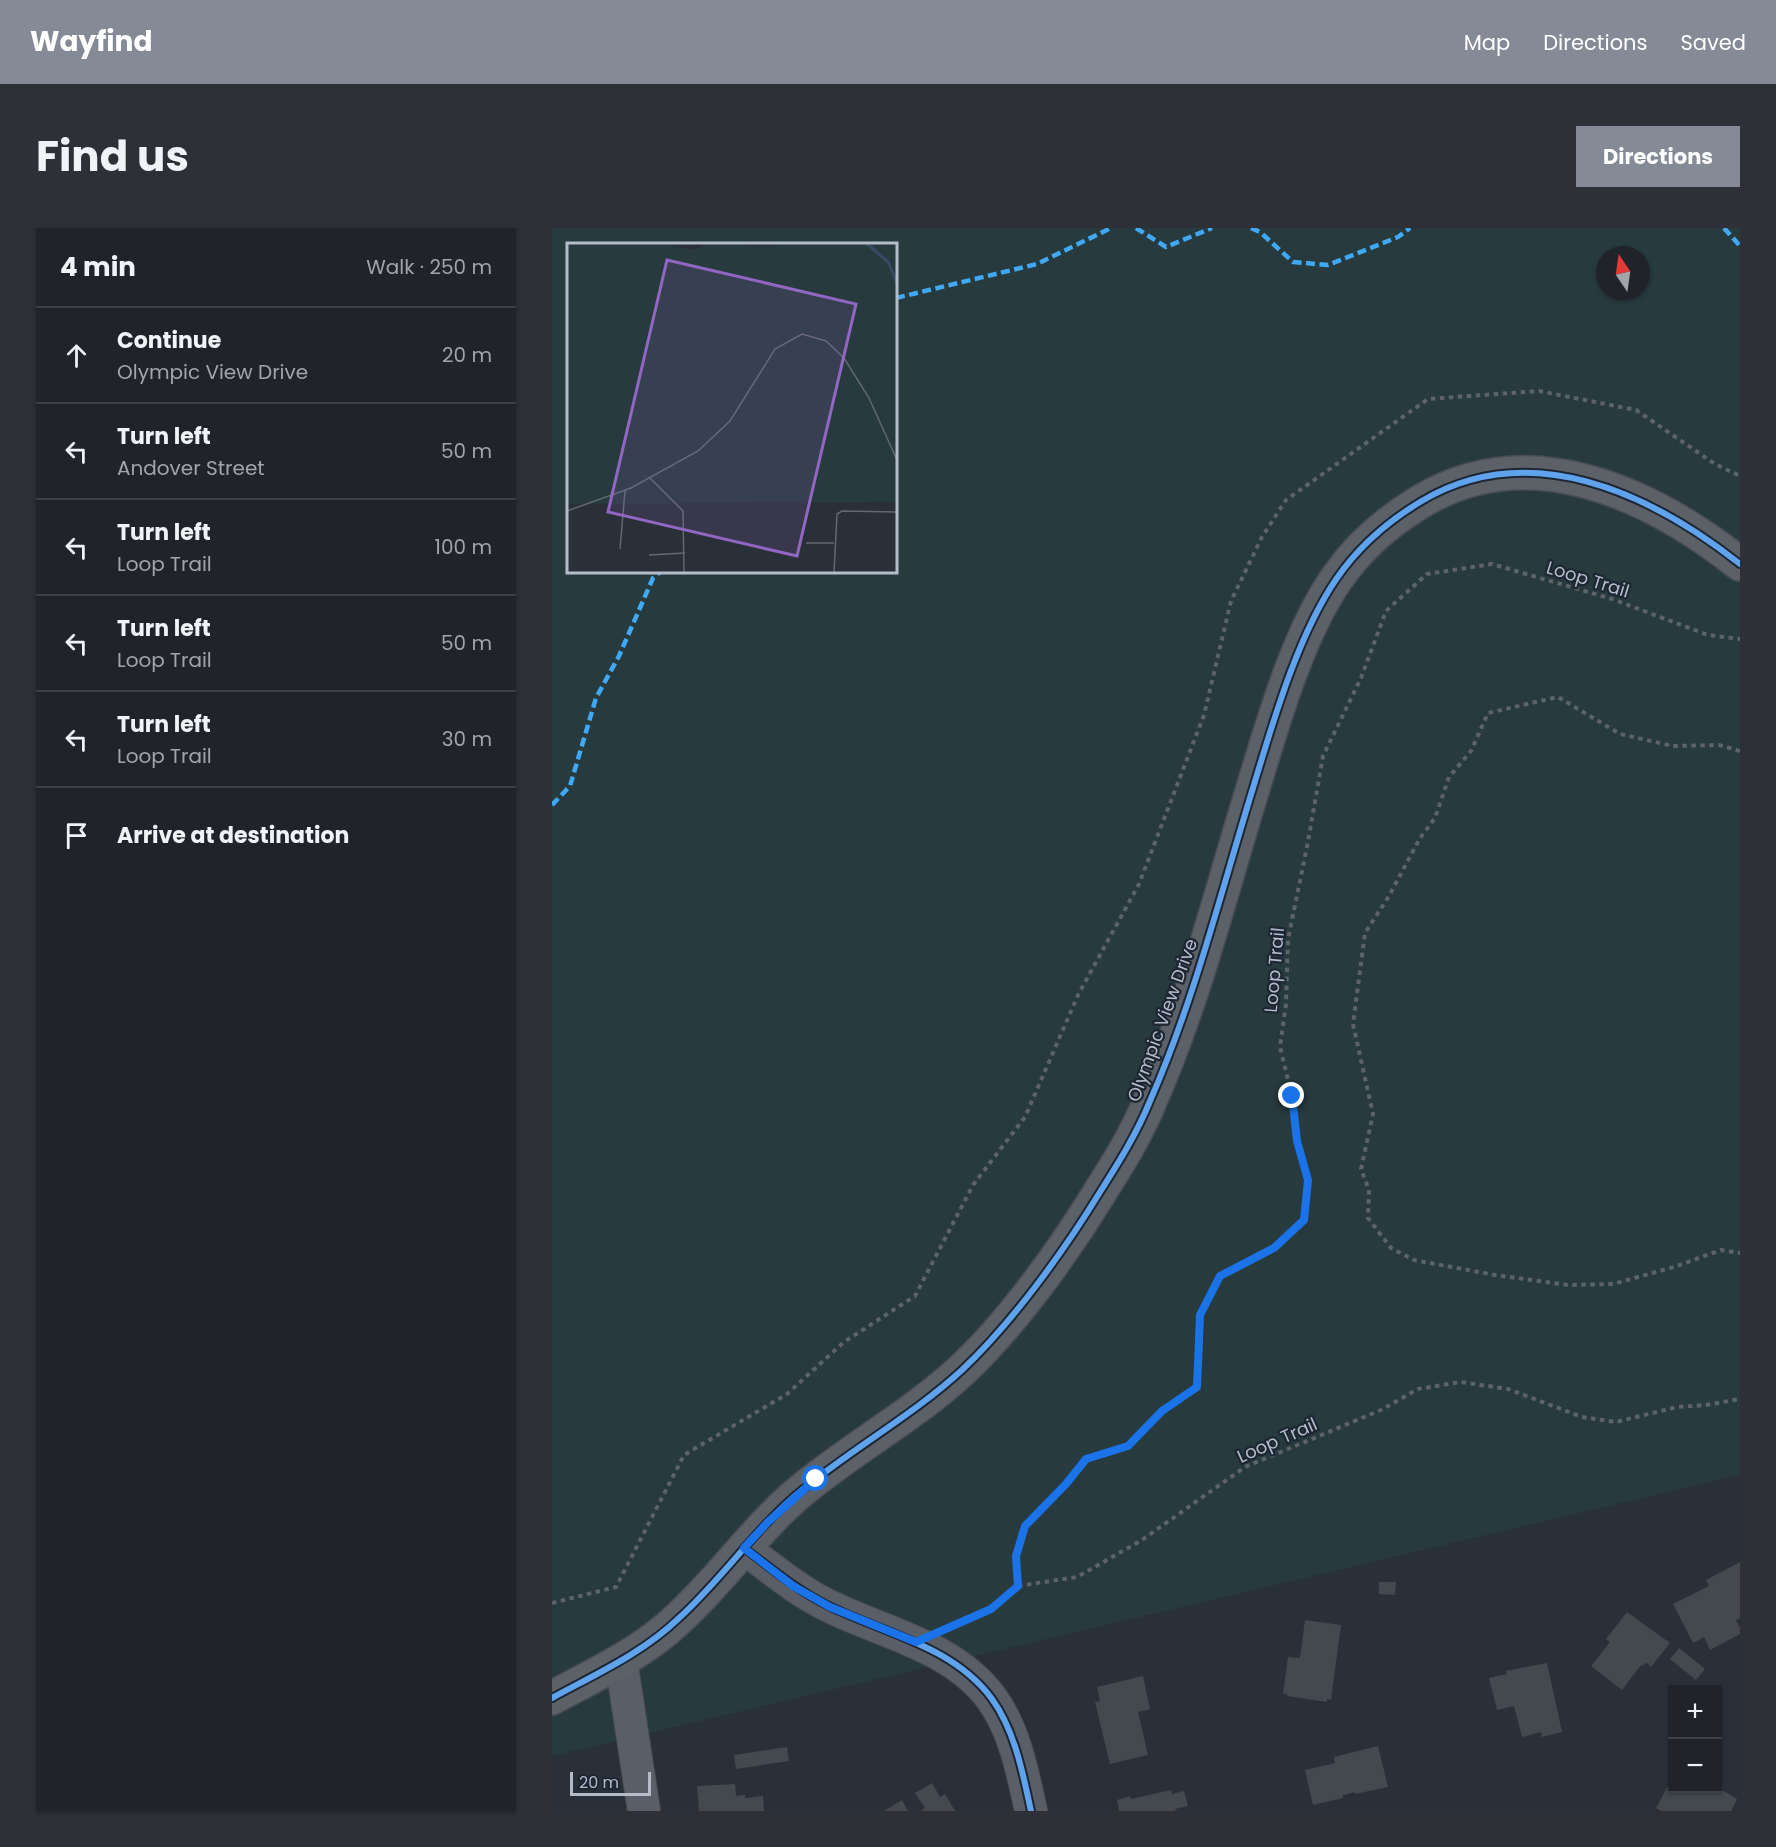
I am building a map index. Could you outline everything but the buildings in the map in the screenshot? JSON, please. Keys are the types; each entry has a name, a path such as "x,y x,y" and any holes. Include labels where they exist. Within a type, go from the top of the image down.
{"main road":[{"name":"Olympic View Drive","path":"552,1698 621,1660 655,1638 679,1618 768,1522 808,1486 926,1400 962,1370 1005,1324 1044,1274 1130,1143 1151,1100 1191,990 1269,736 1299,654 1319,607 1337,578 1356,553 1376,533 1404,511 1461,482 1488,475 1519,472 1556,475 1616,491 1648,505 1706,538 1740,564"}],"street":[{"path":"744,1548 793,1586 830,1607 916,1642 963,1669 992,1699 1009,1731 1021,1767 1031,1811"},
{"path":"621,1660 644,1811"}],"path":[{"path":"552,1603 616,1587 684,1455 787,1394 844,1342 915,1296 973,1185 1024,1117 1078,995 1139,884 1204,715 1231,601 1262,537 1286,500 1428,399 1539,391 1635,410 1715,464 1740,476"},
{"path":"1740,751 1719,745 1673,747 1620,734 1558,697 1488,713 1471,751 1449,777 1435,818 1420,838 1389,896 1365,933 1353,1024 1373,1114 1361,1169 1369,1190 1368,1218 1391,1248 1414,1260 1495,1275 1568,1285 1613,1284 1674,1267 1721,1250 1740,1253"},
{"path":"916,1642 991,1609 1018,1586"}],"green space":[{"path":"552,228 1740,228 1740,1475 552,1756"}],"marked path":[{"path":"897,298 1037,264 1111,228"},
{"path":"1136,228 1166,247 1212,228"},
{"path":"1251,228 1260,232 1293,262 1328,265 1398,237 1410,228"},
{"path":"1724,228 1740,246"},
{"path":"552,805 570,786 596,698 619,656 653,578 659,573"}],"cycle path":[{"path":"552,1698 618,1662 665,1631 709,1588 780,1509 816,1479 922,1403 962,1370 1000,1331 1054,1262 1114,1170 1145,1113 1180,1025 1288,679 1323,600 1337,578 1364,545 1385,526 1420,502 1461,483 1503,474 1545,474 1587,482 1628,496 1667,515 1705,538 1740,564"},
{"path":"744,1548 786,1580 819,1601 939,1654 959,1666 976,1681 992,1699 1007,1725 1017,1753 1031,1811"}],"route":[{"path":"816,1479 792,1498 744,1548 793,1586 830,1607 916,1642 991,1609 1018,1586 1016,1556 1025,1526 1066,1484 1086,1459 1128,1446 1162,1411 1197,1387 1200,1315 1220,1276 1274,1248 1304,1220 1308,1180 1297,1141 1292,1096"}]}
